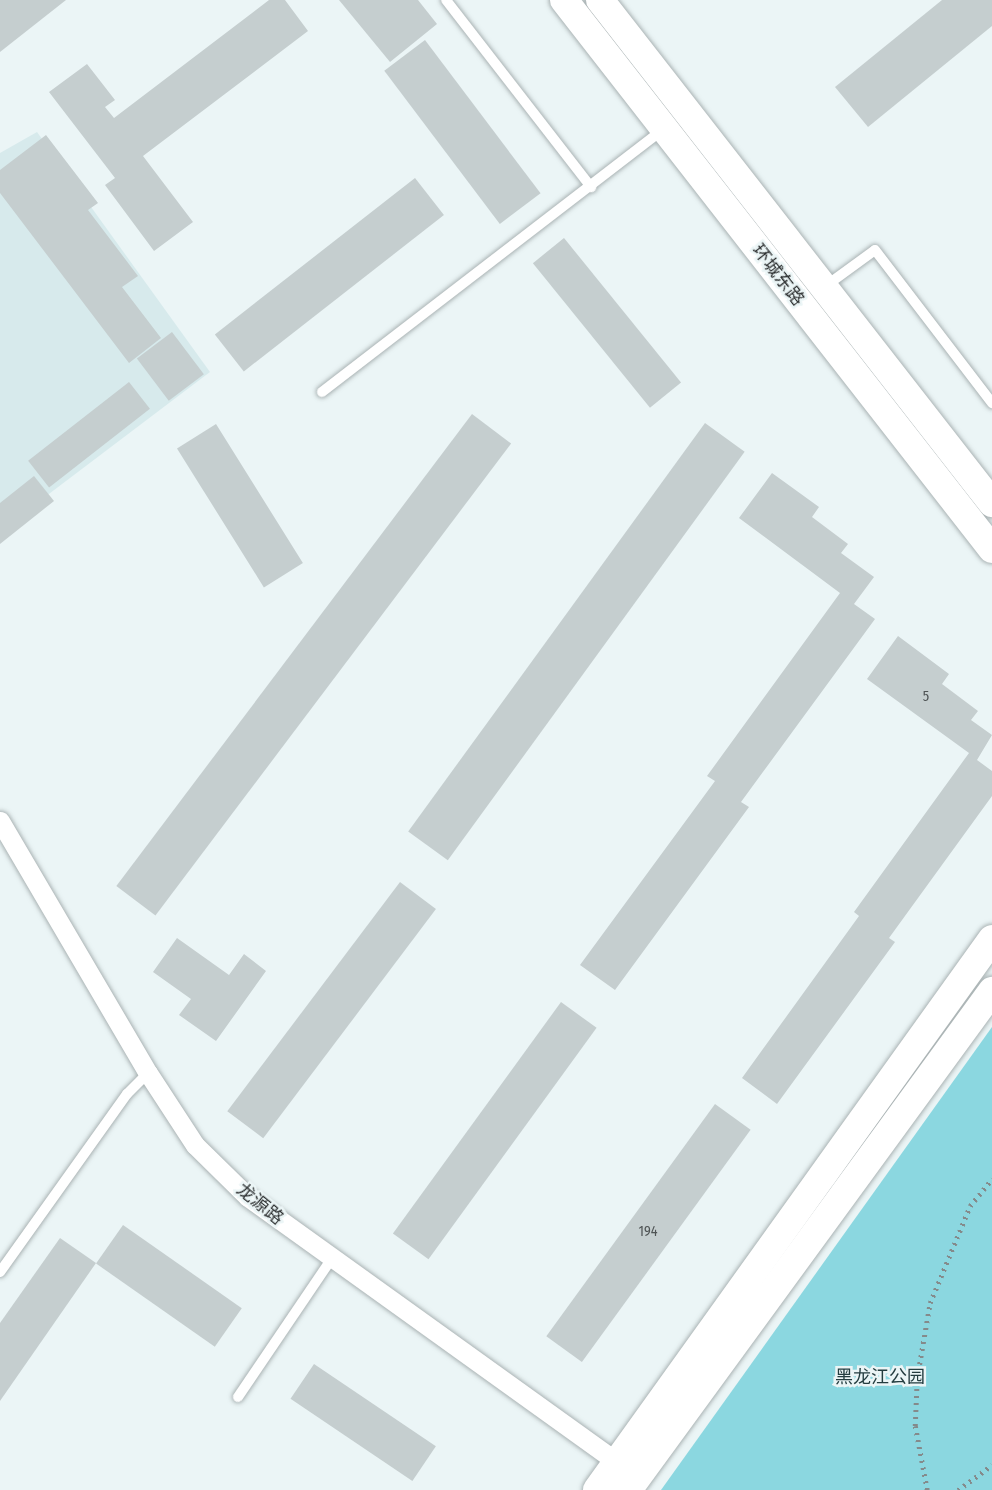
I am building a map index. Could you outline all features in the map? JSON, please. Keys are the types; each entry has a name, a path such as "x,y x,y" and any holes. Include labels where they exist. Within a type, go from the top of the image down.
{"street":[{"name":"环城东路","path":"564,0 992,550"},
{"name":"环城东路","path":"600,0 992,503"},
{"name":"龙源路","path":"0,821 148,1073 195,1145 248,1197 628,1476"},
{"path":"628,1476 992,939"},
{"path":"597,1490 628,1476 992,991"}],"lane":[{"path":"446,0 591,187"},
{"path":"321,392 664,129"},
{"path":"823,288 876,250 992,403"},
{"path":"0,1272 127,1094 148,1073"},
{"path":"238,1397 332,1258"}],"path":[{"path":"927,1490 915,1426 917,1378 930,1303 970,1206 992,1179"},
{"path":"958,1490 992,1465"}],"shaded area":[{"path":"37,132 210,372 0,531 0,153"}],"green space":[{"name":"黑龙江公园","path":"992,1027 992,1490 661,1490"}],"building":[{"path":"0,0 66,0 0,52"},
{"path":"269,0 285,0 308,31 143,156 193,222 154,251 105,185 115,178 49,92 87,64 115,100 105,107 114,118"},
{"path":"339,0 418,0 437,24 390,62"},
{"path":"942,0 992,0 992,26 868,127 835,87"},
{"path":"425,40 541,193 500,224 384,71"},
{"path":"46,135 98,203 88,210 138,276 122,287 161,338 129,363 0,193 0,170"},
{"path":"415,178 444,215 244,371 215,334"},
{"path":"564,238 681,383 650,408 533,263"},
{"path":"172,332 204,374 169,401 137,358"},
{"path":"129,382 150,409 49,488 28,461"},
{"path":"472,414 511,443 155,915 116,886"},
{"path":"705,423 745,452 448,860 408,832"},
{"path":"216,424 303,563 264,587 177,448"},
{"path":"772,473 819,507 812,517 848,544 841,553 874,577 854,604 875,619 741,802 749,807 615,990 580,965 715,781 707,776 840,593 739,518"},
{"path":"34,476 54,501 0,544 0,503"},
{"path":"898,636 949,674 942,684 978,711 971,720 992,735 977,760 992,771 992,796 889,938 895,942 777,1104 742,1078 859,916 854,912 969,753 867,679"},
{"path":"400,882 436,909 263,1138 227,1111"},
{"path":"177,938 229,975 244,954 266,971 216,1041 179,1015 191,999 153,972"},
{"path":"561,1002 597,1028 428,1259 393,1233"},
{"path":"715,1104 751,1130 582,1362 546,1336"},
{"path":"123,1225 242,1308 215,1347 96,1264"},
{"path":"60,1238 96,1263 0,1401 0,1323"},
{"path":"314,1364 436,1446 412,1481 291,1399"}]}
